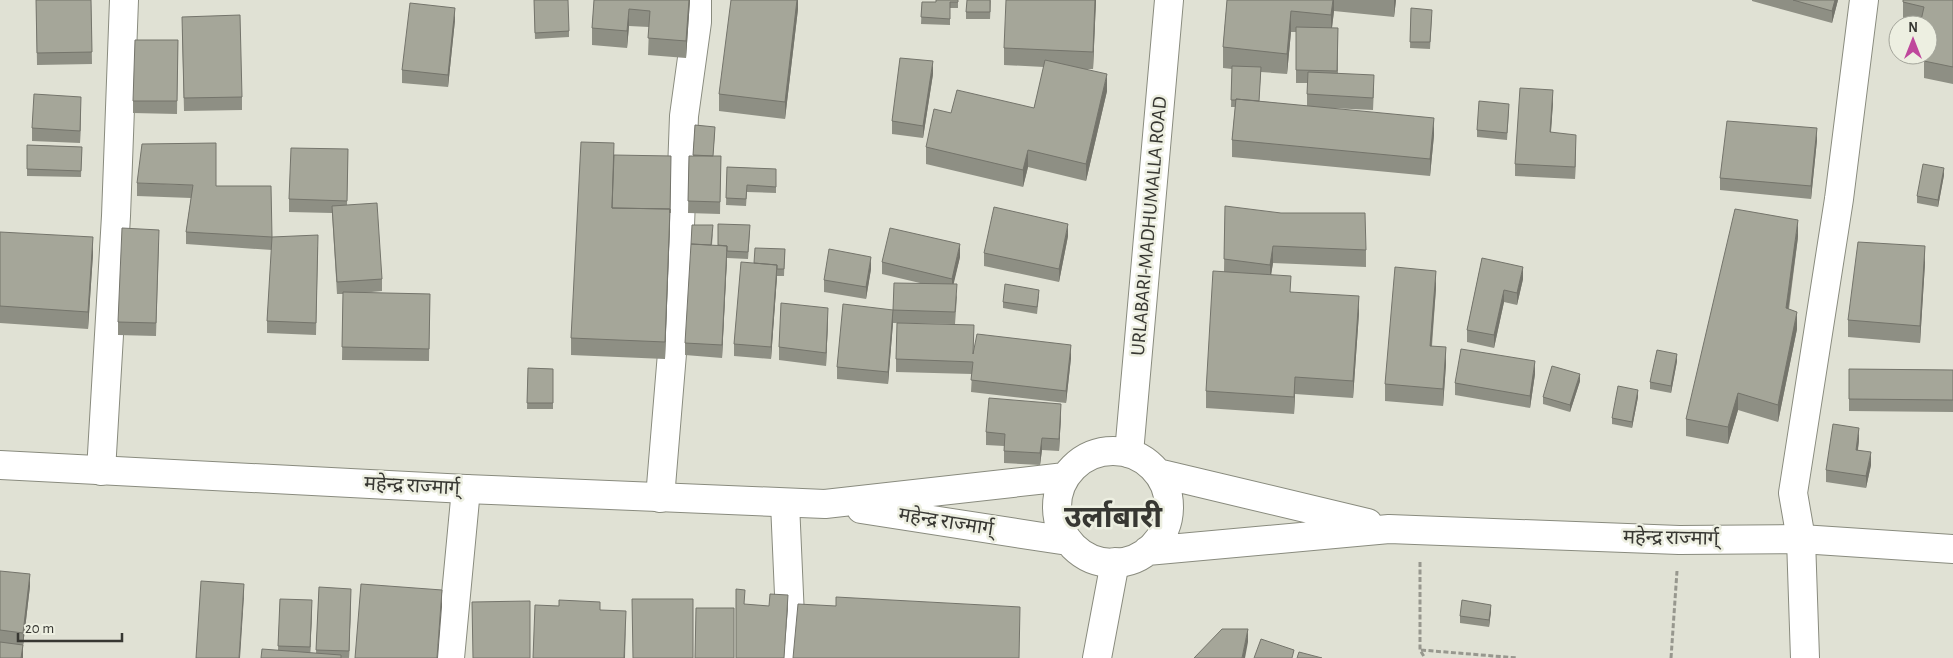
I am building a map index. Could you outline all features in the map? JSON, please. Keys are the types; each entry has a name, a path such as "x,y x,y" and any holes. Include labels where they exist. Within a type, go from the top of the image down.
{"main road":[{"path":"101,470 116,216 124,0"},
{"path":"660,498 678,281 684,116 697,22 697,0"},
{"name":"URLABARI-MADHUMALLA ROAD","path":"1129,453 1169,0"},
{"path":"1805,658 1801,539 1793,493 1839,199 1864,0"},
{"path":"1112,451 1129,453 1145,461 1158,473 1166,488 1169,505 1167,523 1160,538 1147,551 1132,560 1115,562 1097,561 1081,553 1068,540 1060,526 1057,508 1059,491 1065,477 1079,462 1094,454 1112,451"},
{"name":"महेन्द्र राज्मार्ग्","path":"0,465 466,489 824,504 1068,540"},
{"name":"महेन्द्र राज्मार्ग्","path":"1158,473 1389,528"},
{"name":"महेन्द्र राज्मार्ग्","path":"824,504 1065,477"},
{"path":"450,658 466,489"},
{"path":"785,503 790,618 786,658"},
{"name":"महेन्द्र राज्मार्ग्","path":"1147,551 1389,528 1679,540 1801,539 1953,549"},
{"path":"1097,658 1115,562"}],"path":[{"path":"1420,530 1420,650 1425,658"},
{"path":"1671,658 1679,540"},
{"path":"1420,650 1518,658"}],"building":[{"path":"36,0 91,0 92,52 37,53"},
{"path":"534,0 568,0 569,31 535,33"},
{"path":"594,0 689,0 686,41 648,38 650,11 629,9 627,31 592,28"},
{"path":"731,0 797,0 785,102 719,94"},
{"path":"936,0 958,0 958,2 950,2 950,19 921,17 922,2 936,2"},
{"path":"967,0 990,0 990,12 966,12"},
{"path":"1006,0 1095,0 1093,52 1004,48"},
{"path":"1227,0 1333,0 1331,15 1291,11 1287,54 1223,47"},
{"path":"1793,0 1835,0 1832,11"},
{"path":"1903,0 1953,0 1953,67 1938,64 1938,15 1922,15 1924,7 1903,2"},
{"path":"410,3 455,8 448,75 402,70"},
{"path":"1411,8 1432,10 1430,42 1410,42"},
{"path":"240,15 242,97 184,98 182,17"},
{"path":"1296,27 1338,28 1337,71 1296,70"},
{"path":"135,40 178,40 177,101 133,101"},
{"path":"900,58 933,61 923,126 892,121"},
{"path":"1045,60 1107,74 1086,164 1028,150 1023,170 926,147 934,109 951,113 957,90 1034,108"},
{"path":"1232,66 1261,67 1259,101 1231,100"},
{"path":"1308,72 1374,75 1373,98 1307,94"},
{"path":"1520,88 1553,90 1550,132 1576,135 1575,167 1515,164"},
{"path":"34,94 81,97 80,131 32,128"},
{"path":"1236,99 1434,118 1430,159 1232,140"},
{"path":"1479,101 1509,104 1507,133 1477,130"},
{"path":"1727,121 1817,128 1811,186 1720,178"},
{"path":"695,125 715,127 713,156 693,155"},
{"path":"581,142 614,143 612,208 670,209 665,342 571,338"},
{"path":"216,143 216,186 271,186 272,237 186,232 193,185 137,183 142,144"},
{"path":"27,145 82,147 81,171 27,169"},
{"path":"291,148 348,149 347,201 289,199"},
{"path":"614,155 671,156 670,213 670,209 612,208"},
{"path":"689,156 721,156 720,202 688,201"},
{"path":"1923,164 1944,168 1938,200 1917,196"},
{"path":"727,167 776,169 776,187 747,185 746,199 726,198"},
{"path":"377,203 382,279 337,282 332,206"},
{"path":"1225,206 1281,213 1365,213 1366,250 1273,246 1270,265 1224,259"},
{"path":"994,207 1068,224 1059,269 984,253"},
{"path":"1735,209 1798,220 1786,308 1797,312 1778,405 1738,393 1728,427 1686,419"},
{"path":"718,224 750,225 748,252 727,251 727,246 718,245"},
{"path":"692,225 713,225 711,245 691,244"},
{"path":"122,228 159,230 156,323 118,322"},
{"path":"890,228 960,244 952,279 882,262"},
{"path":"0,232 93,237 88,312 0,306"},
{"path":"318,235 316,323 267,321 272,237"},
{"path":"1858,242 1925,246 1920,326 1848,320"},
{"path":"691,244 727,246 722,345 685,343"},
{"path":"755,248 785,249 784,269 777,269 777,265 754,263"},
{"path":"829,249 871,257 866,287 824,280"},
{"path":"1482,258 1523,267 1517,293 1504,290 1494,335 1467,330"},
{"path":"741,262 777,265 771,347 734,344"},
{"path":"1395,267 1436,271 1430,346 1446,347 1443,389 1385,384"},
{"path":"1213,271 1291,276 1290,292 1359,296 1353,381 1295,377 1294,397 1206,391"},
{"path":"894,283 957,284 955,312 893,310"},
{"path":"1005,284 1039,290 1037,307 1003,302"},
{"path":"343,292 430,294 429,349 342,347"},
{"path":"781,303 828,308 826,353 779,347"},
{"path":"843,304 893,310 888,372 837,367"},
{"path":"897,323 974,325 973,354 977,334 1071,345 1066,391 971,380 973,362 896,359"},
{"path":"1461,349 1535,361 1530,396 1455,383"},
{"path":"1657,350 1677,354 1671,386 1650,382"},
{"path":"1552,366 1580,374 1570,405 1543,397"},
{"path":"528,368 553,369 553,403 527,403"},
{"path":"1849,369 1953,370 1953,400 1849,399"},
{"path":"1618,386 1638,390 1632,422 1612,418"},
{"path":"989,398 1061,404 1059,439 1042,438 1040,453 1004,451 1005,434 986,432"},
{"path":"1833,424 1859,428 1856,450 1871,452 1866,476 1826,470"},
{"path":"0,571 30,574 23,633 0,630"},
{"path":"201,581 244,584 239,658 196,658"},
{"path":"361,584 442,590 437,658 355,658"},
{"path":"319,587 351,589 349,651 316,650"},
{"path":"736,589 745,590 744,604 769,606 770,594 788,595 784,658 736,658"},
{"path":"836,597 1020,607 1019,658 793,658 798,604 836,606"},
{"path":"280,599 312,600 310,647 278,646"},
{"path":"632,599 693,599 693,658 633,658"},
{"path":"559,600 600,602 600,610 626,611 624,658 533,658 535,605 559,606"},
{"path":"1462,600 1491,605 1489,620 1460,616"},
{"path":"530,601 530,658 473,658 472,602"},
{"path":"696,608 734,608 734,658 695,658"},
{"path":"1222,629 1248,629 1242,658 1194,658"},
{"path":"1261,639 1294,650 1292,658 1254,658"},
{"path":"0,642 23,645 21,658 0,658"},
{"path":"262,649 341,655 341,658 261,658"},
{"path":"1299,652 1322,658 1297,658"}],"district":[{"name":"उर्लाबारी","path":"1113,518"}]}
